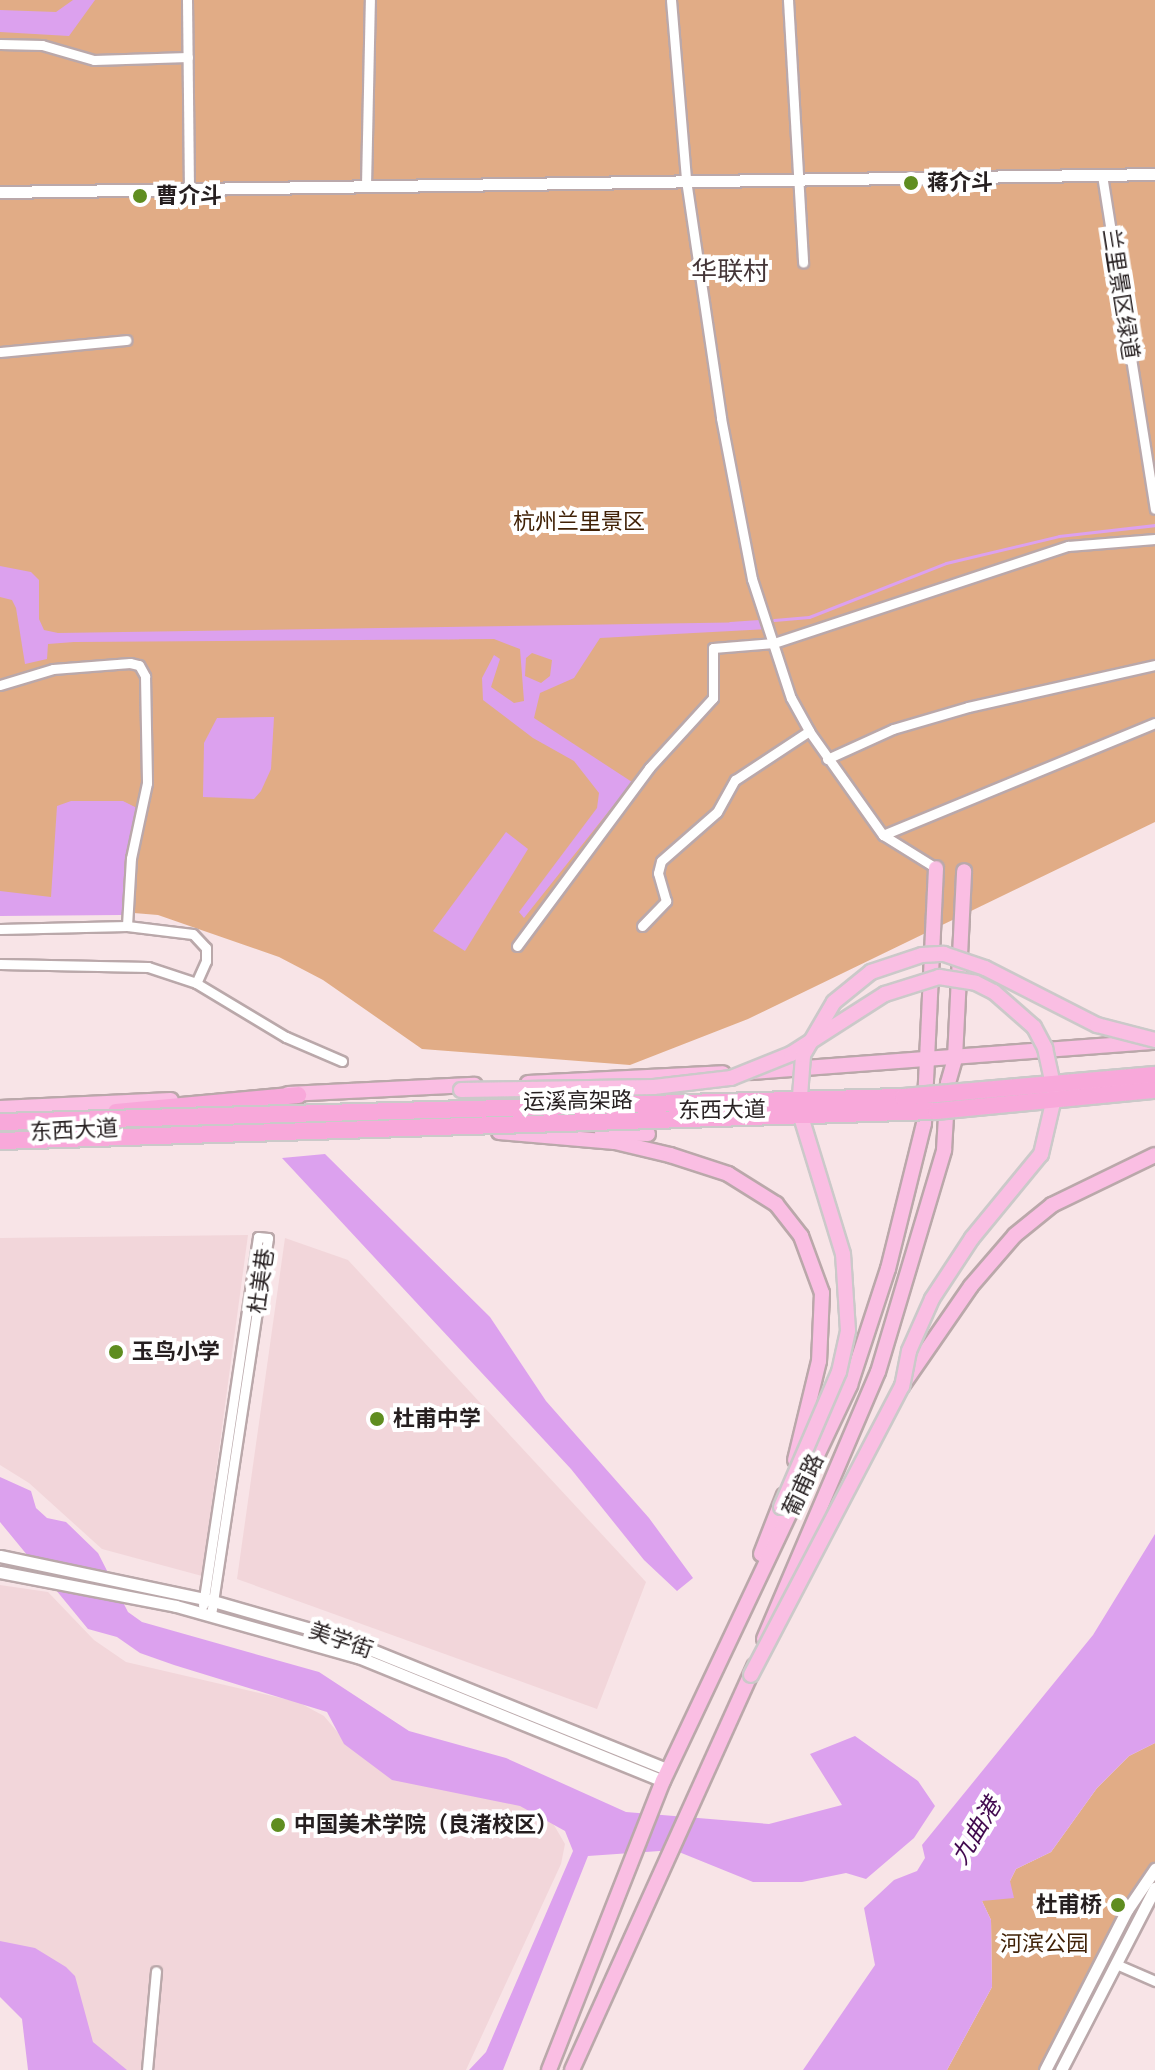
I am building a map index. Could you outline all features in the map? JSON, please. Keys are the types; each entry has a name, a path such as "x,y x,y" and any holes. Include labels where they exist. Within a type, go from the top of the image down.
{"highway":[{"name":"运溪高架路","path":"0,1122 903,1097 1155,1075"},
{"name":"运溪高架路","path":"0,1141 936,1111 1155,1090"},
{"path":"19,1121 298,1095"},
{"path":"21,1140 302,1135"}],"main road":[{"name":"葡甫路","path":"549,2070 690,1721 850,1385 912,1183 925,1103 936,868"},
{"name":"葡甫路","path":"572,2070 751,1675 791,1568 878,1372 944,1150 947,1102 955,1058 964,871"},
{"path":"690,1721 839,1372 848,1331 843,1254 799,1110 803,1055 817,1023 844,991 871,972 922,955 944,954 985,968 1097,1025 1155,1041"},
{"path":"298,1095 705,1083 764,1068 905,986 939,977 976,983 1008,1002 1034,1027 1052,1068 1053,1120 1034,1166 972,1238 932,1299 909,1351 902,1386"},
{"path":"0,1108 927,1060 1155,1041"},
{"name":"东西大道","path":"0,1133 925,1103 1155,1082"},
{"path":"499,1132 615,1142 697,1162 755,1188 791,1221 818,1272 824,1324 812,1408 781,1507"},
{"path":"302,1135 499,1132 648,1134"},
{"path":"751,1675 902,1386 971,1286 1015,1235 1052,1205 1155,1155"}],"street":[{"path":"187,0 189,189"},
{"path":"366,186 370,0"},
{"path":"671,0 686,180 726,445 752,579 791,698 809,731 883,835 936,868"},
{"path":"788,0 803,263"},
{"path":"0,44 42,45 94,60 188,57"},
{"path":"0,192 1155,174"},
{"name":"兰里景区绿道","path":"1102,175 1155,509"},
{"path":"0,352 126,340"},
{"path":"517,946 649,768 713,698 713,648 774,643 1068,546 1155,539"},
{"path":"0,685 53,669 130,663 139,665 145,676 147,783 131,858 127,926"},
{"path":"827,759 893,729 968,707 1155,665"},
{"path":"883,835 1155,723"},
{"path":"642,926 666,901 658,873 661,861 717,812 735,780 809,731"},
{"path":"0,929 127,926 193,934 206,948 206,961 196,983"},
{"path":"0,964 112,963 148,967 196,983 286,1037 342,1061"},
{"name":"杜美巷","path":"207,1613 268,1238 258,1237 209,1600"},
{"name":"美学街","path":"0,1556 209,1600 342,1638 666,1776"},
{"name":"美学街","path":"0,1572 207,1613 358,1657 666,1776"},
{"path":"1045,2070 1127,1910 1155,1869"},
{"path":"1061,2070 1155,1888"},
{"path":"1116,1964 1155,1981"},
{"path":"147,2070 156,1971"}],"shaded area":[{"name":"玉鸟小学","path":"248,1235 202,1576 102,1549 29,1483 0,1465 0,1238"},
{"name":"杜甫中学","path":"285,1238 348,1260 646,1582 597,1709 237,1579"},
{"name":"中国美术学院（良渚校区）","path":"0,1585 48,1592 94,1640 126,1662 298,1702 324,1716 350,1747 504,1797 551,1820 565,1844 561,1864 466,2070 105,2070 0,1947"}],"green space":[{"name":"杭州兰里景区","path":"0,0 1155,0 1155,822 748,1019 630,1065 422,1049 323,980 279,957 158,915 0,902"},
{"name":"河滨公园","path":"1155,1743 1155,1866 1132,1890 1041,2070 947,2070 992,1987 991,1920 982,1901 1010,1881 1016,1869 1051,1852 1097,1788 1129,1756"}],"water":[{"path":"73,0 95,0 69,36 0,32 0,10 56,12"},
{"path":"0,566 31,572 39,580 39,619 44,630 58,633 762,622 767,629 600,638 574,678 540,693 534,718 632,782 524,918 519,912 597,808 599,793 574,761 533,738 483,700 482,678 494,655 500,659 491,687 514,703 524,701 520,649 494,639 74,642 48,644 47,659 25,664 16,608 12,600 0,597","holes":["532,653 552,660 550,676 541,683 525,676 526,658"]},
{"path":"274,717 271,769 254,799 203,797 204,743 217,718"},
{"path":"71,801 123,801 137,808 125,858 122,915 0,916 0,891 51,897 57,806"},
{"path":"506,832 528,849 465,951 433,931"},
{"path":"325,1154 490,1317 546,1401 649,1518 693,1578 677,1591 644,1560 571,1469 282,1158"},
{"path":"0,1477 31,1491 36,1508 47,1518 66,1522 98,1553 128,1612 142,1622 319,1672 409,1731 506,1758 626,1812 769,1824 842,1805 810,1754 855,1736 918,1781 935,1806 914,1838 866,1879 846,1873 802,1882 753,1882 674,1850 588,1856 503,2070 469,2070 486,2052 573,1851 565,1831 520,1806 392,1780 344,1744 327,1712 174,1665 140,1653 117,1637 88,1629 0,1522"},
{"name":"九曲港","path":"1155,1534 1155,1743 1129,1756 1097,1788 1051,1852 1016,1869 1010,1881 1014,1898 982,1901 991,1920 992,1987 947,2070 803,2070 875,1965 864,1908 894,1880 917,1871 925,1858 922,1845 1093,1635"},
{"path":"0,1941 35,1948 75,1976 93,2042 127,2070 28,2070 22,2019 0,1997"}],"waterway":[{"path":"774,620 809,617 946,563 1059,536 1155,525"},
{"path":"730,623 759,621"}],"place":[{"name":"蒋介斗","path":"911,183"},
{"name":"曹介斗","path":"140,196"},
{"name":"玉鸟小学","path":"116,1352"},
{"name":"杜甫中学","path":"377,1419"},
{"name":"中国美术学院（良渚校区）","path":"278,1825"},
{"name":"杜甫桥","path":"1118,1905"}],"district":[{"name":"华联村","path":"730,271"}]}
